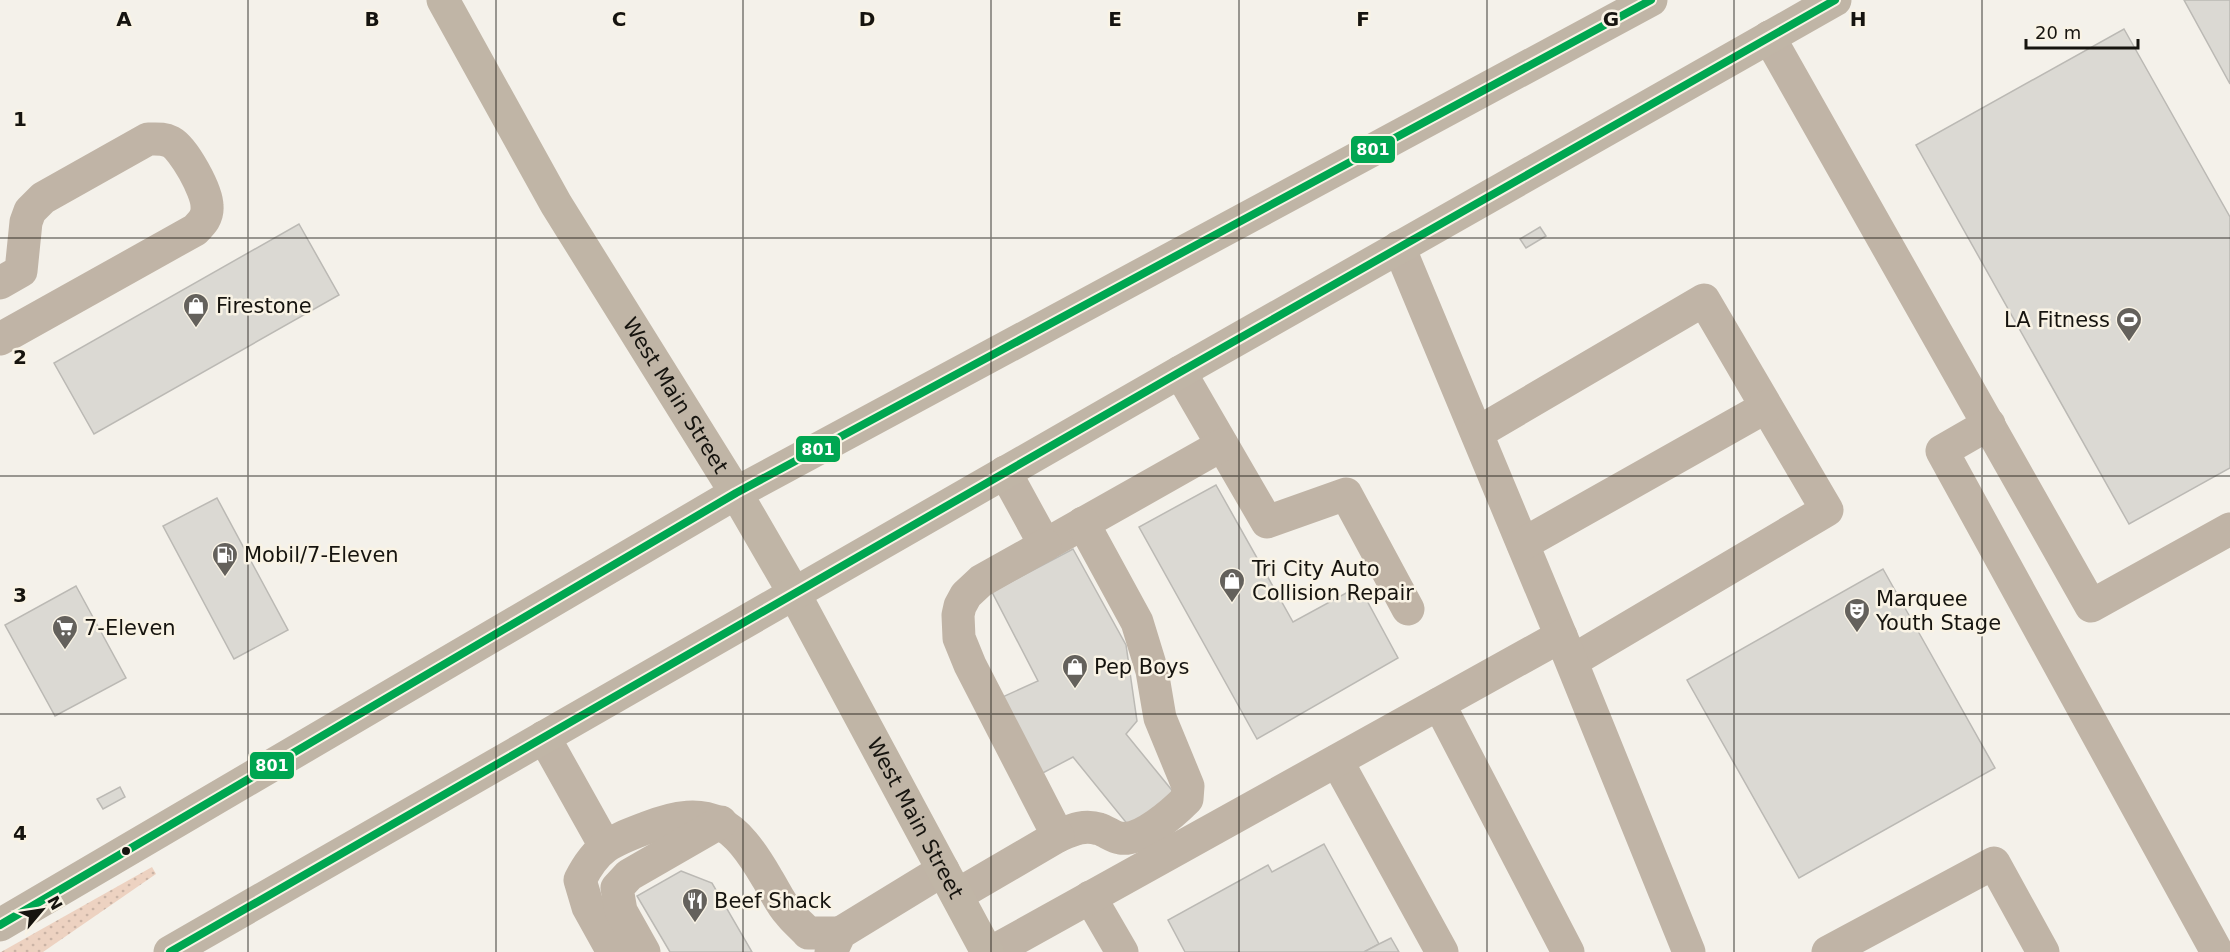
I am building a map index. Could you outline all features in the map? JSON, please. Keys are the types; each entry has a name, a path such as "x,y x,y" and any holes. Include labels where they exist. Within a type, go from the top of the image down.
{"main road":[{"name":"West Main Street","path":"443,0 556,204 736,493 794,593 989,952"},
{"path":"0,925 736,493 1651,0"},
{"path":"170,952 1005,472 1835,0"}],"lane":[{"path":"1769,37 2091,606 2230,530"},
{"path":"0,284 21,271 26,222 30,211 43,198 148,139 161,138 173,143 184,156 205,194 207,207 205,219 195,230 0,339"},
{"path":"1399,247 1689,952"},
{"path":"989,952 1439,704 1566,649 1827,510 1704,300 1477,433"},
{"path":"1180,372 1267,522 1346,494 1408,609"},
{"path":"1523,544 1767,407"},
{"path":"1989,424 1942,451 2217,952"},
{"path":"1058,836 970,665 959,638 960,606 972,588 1222,445"},
{"path":"1005,472 1046,545"},
{"path":"613,952 588,907 580,880 589,862 604,846 671,818 699,816 721,822 744,840 788,912 808,933 835,942 950,883 1078,827 1098,828 1120,838 1132,838 1177,809 1187,799 1188,786 1160,718 1152,671 1137,622 1083,523"},
{"path":"1439,704 1568,952"},
{"path":"544,737 604,846"},
{"path":"1337,761 1442,952"},
{"path":"644,952 621,911 617,888 629,875 721,822"},
{"path":"1828,952 1994,864 2043,952"},
{"path":"1090,897 1122,952"}],"shaded area":[{"path":"152,867 156,874 43,952 1,952"}],"building":[{"path":"2184,0 2230,0 2230,84"},
{"name":"LA Fitness","path":"2124,29 2230,217 2230,468 2129,524 1916,145"},
{"name":"Firestone","path":"299,224 339,295 94,434 54,363"},
{"path":"1540,227 1546,236 1526,248 1520,239"},
{"name":"Tri City Auto Collision Repair","path":"1216,485 1293,622 1359,586 1398,658 1257,739 1139,527"},
{"name":"Mobil/7-Eleven","path":"217,498 288,630 234,659 163,526"},
{"name":"Pep Boys","path":"1073,549 1126,645 1137,721 1126,734 1175,794 1133,831 1073,757 1039,775 998,699 1038,681 992,592"},
{"path":"1883,569 1995,768 1799,878 1687,680"},
{"name":"7-Eleven","path":"76,586 126,678 55,716 5,625"},
{"path":"120,787 125,797 103,809 97,799"},
{"path":"1324,844 1379,944 1364,952 1185,952 1168,920 1268,865 1272,872"},
{"name":"Beef Shack","path":"681,871 712,883 752,952 670,952 637,896"},
{"path":"1391,938 1399,952 1364,952 1379,944"}],"transit line":[{"name":"801","path":"0,925 736,493 1651,0"},
{"name":"801","path":"170,952 1180,372 1835,0"}],"place":[{"name":"Firestone","path":"196,329"},
{"name":"LA Fitness","path":"2129,343"},
{"name":"Mobil/7-Eleven","path":"225,578"},
{"name":"Tri City Auto Collision Repair","path":"1232,604"},
{"name":"Marquee Youth Stage","path":"1857,634"},
{"name":"7-Eleven","path":"65,651"},
{"name":"Pep Boys","path":"1075,690"},
{"name":"Beef Shack","path":"695,924"}]}
